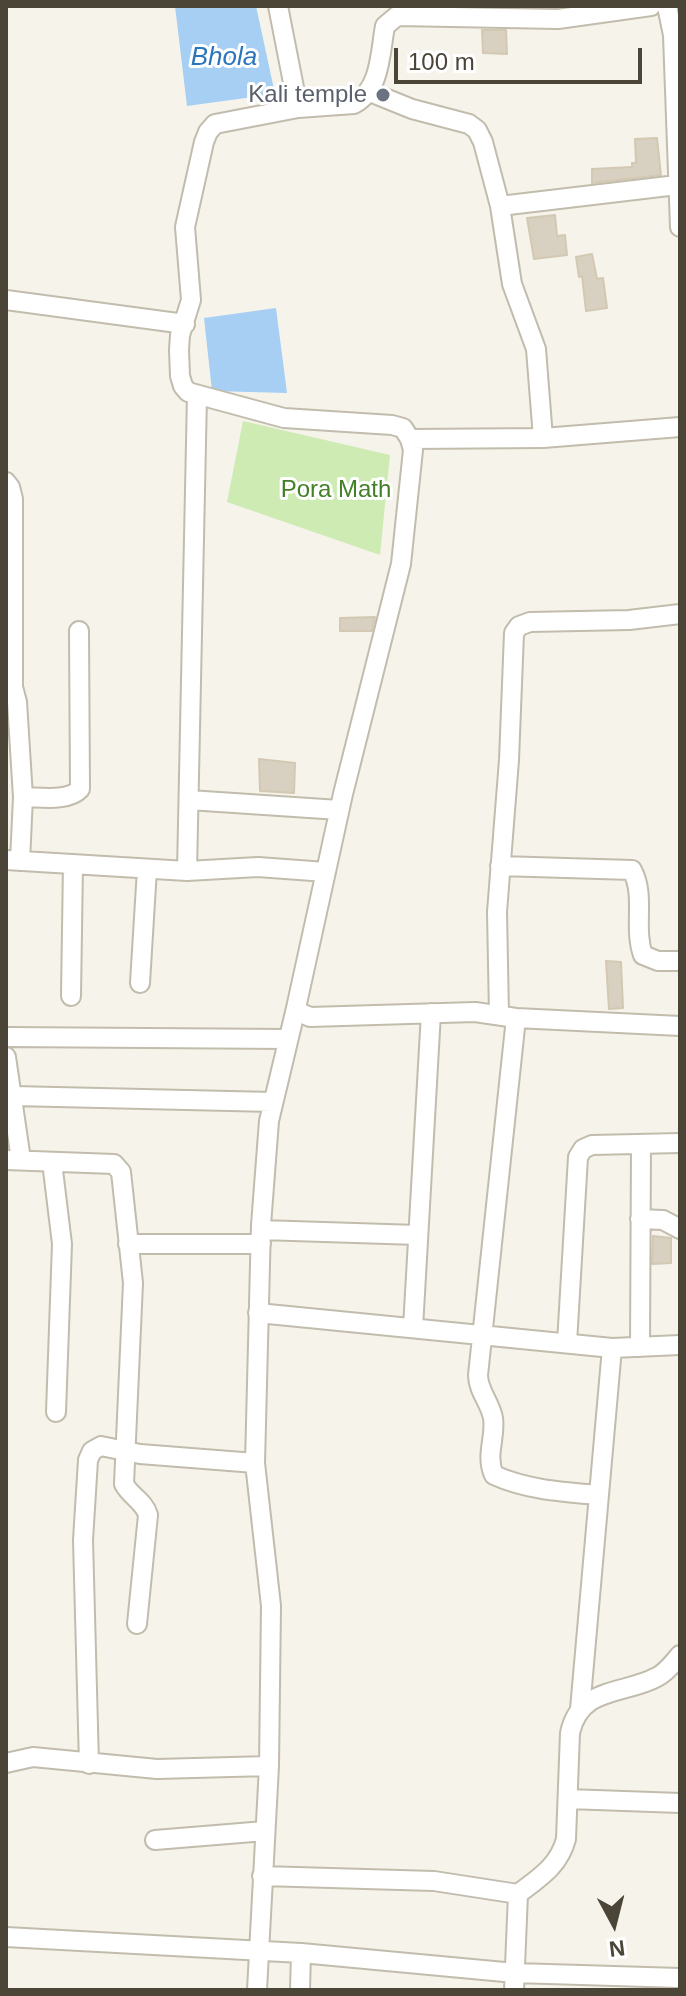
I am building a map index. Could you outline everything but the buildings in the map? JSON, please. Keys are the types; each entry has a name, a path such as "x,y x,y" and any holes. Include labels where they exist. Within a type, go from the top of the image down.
{"street":[{"path":"278,6 298,108"},
{"path":"257,1990 269,1766 271,1606 255,1463 261,1237 269,1121 339,810 401,564 413,450 403,428 392,425 284,418 188,392 180,376 180,335 191,300 185,227 208,132 215,124 298,108 354,104 370,92 374,84 385,26 397,16 558,19 651,6"},
{"path":"667,6 673,35 680,225"},
{"path":"370,92 412,109 469,124 477,130 500,206 512,284 539,363 543,438"},
{"path":"500,206 677,185"},
{"path":"6,300 185,324"},
{"path":"187,871 197,395"},
{"path":"410,439 543,438 680,427"},
{"path":"6,482 13,499 10,688 17,702 23,797 13,860 187,871 258,867 326,872"},
{"path":"599,1495 535,1488 494,1475 489,1455 492,1415 478,1385 508,1016 497,912 514,633 519,626 530,622 629,620 680,614"},
{"path":"23,797 67,797 80,789 79,631"},
{"path":"189,800 339,810"},
{"path":"71,996 73,864"},
{"path":"500,866 632,870 639,890 639,945 643,955 658,961 680,961"},
{"path":"140,983 147,869"},
{"path":"296,1008 310,1017 475,1012 680,1026"},
{"path":"413,1328 431,1013"},
{"path":"6,1037 288,1039"},
{"path":"6,1057 13,1096 14,1160 114,1164 121,1172 133,1305 124,1484 129,1493 145,1506 148,1515 137,1624"},
{"path":"13,1096 273,1102"},
{"path":"567,1343 578,1157 583,1149 592,1145 680,1143"},
{"path":"640,1347 641,1146"},
{"path":"52,1162 62,1244 56,1412"},
{"path":"640,1219 663,1220 680,1229"},
{"path":"128,1244 261,1237 418,1235"},
{"path":"258,1313 612,1348 680,1345"},
{"path":"580,1709 612,1348"},
{"path":"89,1764 83,1540 88,1460 92,1451 101,1446 125,1452 255,1463"},
{"path":"262,1876 434,1881 518,1894 552,1868 562,1855 566,1839 570,1733 580,1709 616,1689 655,1679 677,1662"},
{"path":"6,1763 33,1757 157,1769 269,1766"},
{"path":"568,1799 680,1803"},
{"path":"155,1840 265,1831"},
{"path":"514,1982 518,1894"},
{"path":"6,1937 301,1953 514,1982 598,1983 680,1978"},
{"path":"300,1990 301,1953"}],"green space":[{"name":"Pora Math","path":"243,421 390,455 380,555 227,502"}],"water":[{"name":"Bhola","path":"175,6 256,6 275,94 187,106"},
{"path":"276,308 287,393 212,391 204,318"}],"place":[{"name":"Kali temple","path":"383,95"}]}
